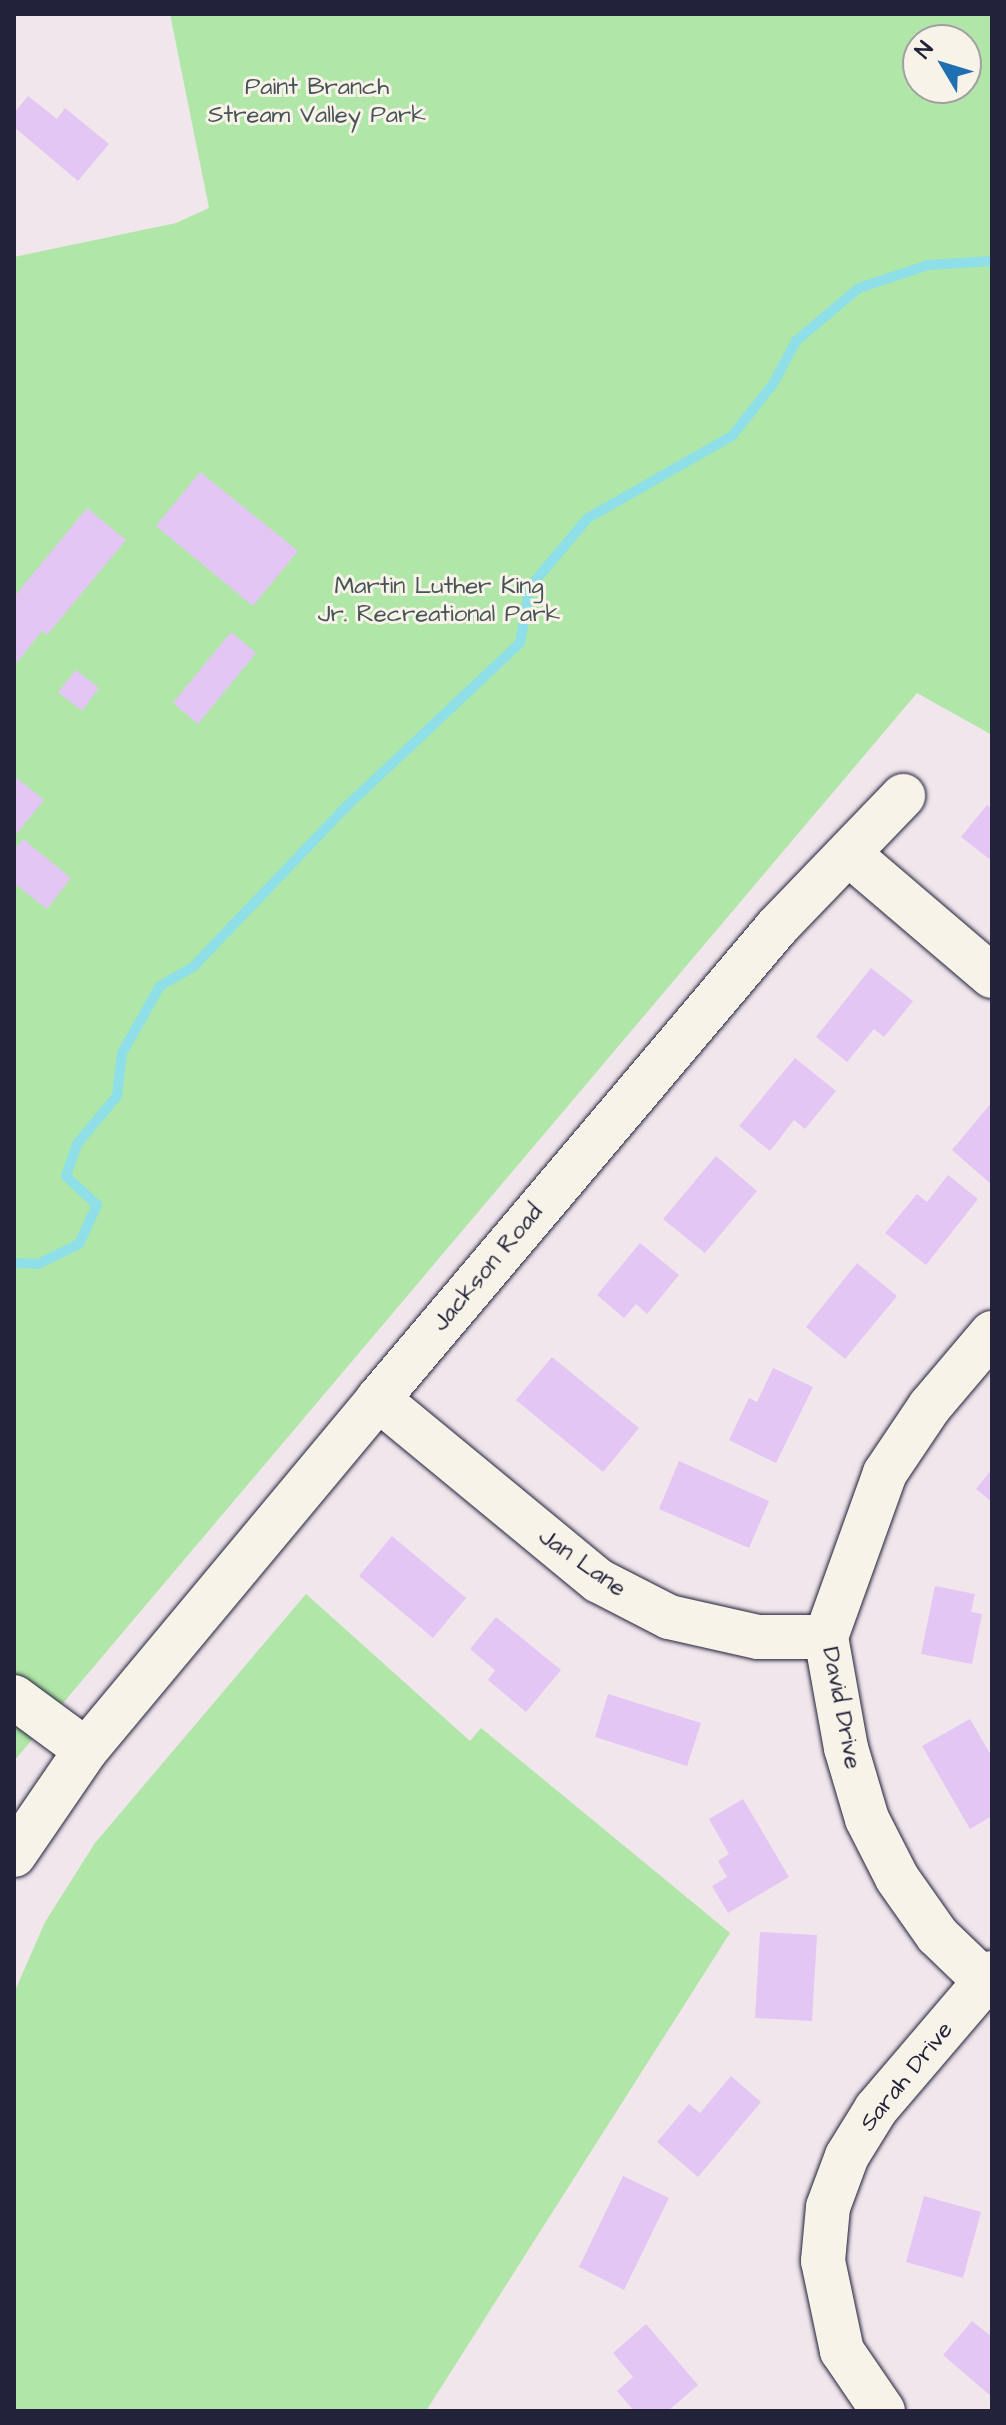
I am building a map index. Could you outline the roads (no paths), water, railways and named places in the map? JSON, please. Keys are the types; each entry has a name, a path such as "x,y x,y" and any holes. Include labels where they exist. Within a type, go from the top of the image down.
{"street":[{"name":"Jackson Road","path":"14,1855 86,1750 378,1399 769,936 903,796"},
{"path":"849,854 992,976"},
{"name":"David Drive","path":"989,1981 937,1935 897,1878 867,1819 846,1748 826,1637 885,1473 930,1406 992,1333"},
{"name":"Jan Lane","path":"378,1399 599,1581 669,1617 758,1637 826,1637"},
{"path":"14,1697 86,1750"},
{"name":"Sarah Drive","path":"883,2411 842,2351 823,2261 828,2207 847,2156 876,2109 989,1981"}],"waterway":[{"path":"14,1263 38,1264 79,1244 97,1205 66,1176 77,1144 117,1096 122,1053 160,986 193,967 348,805 520,643 530,587 588,518 732,436 773,384 796,341 859,288 928,265 992,261"}],"park label":[{"name":"Paint Branch Stream Valley Park","path":"317,102"},
{"name":"Martin Luther King Jr. Recreational Park","path":"439,601"}]}
